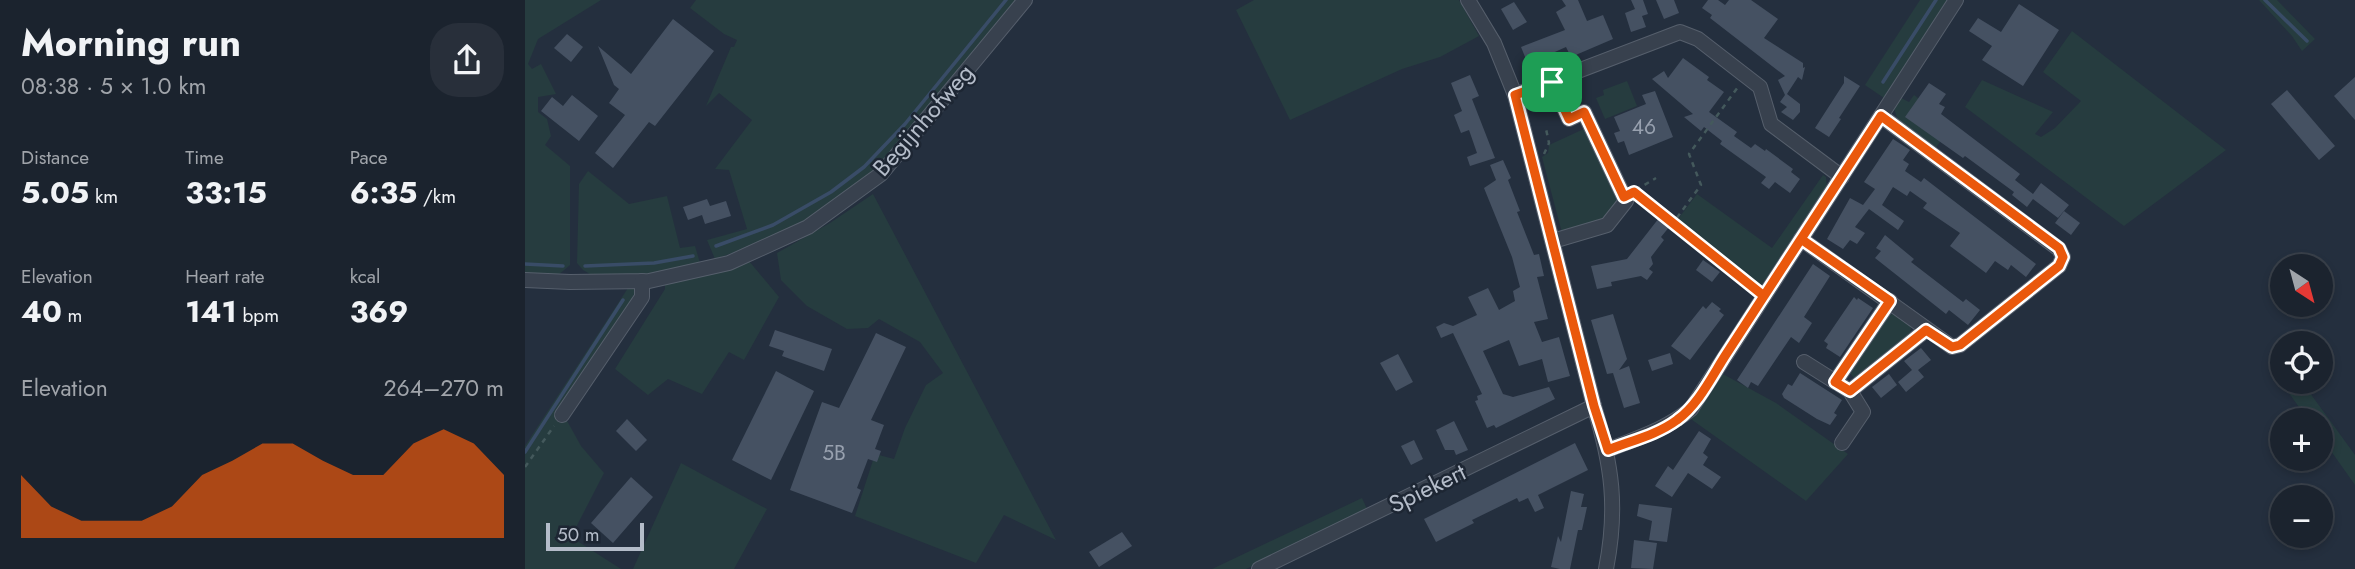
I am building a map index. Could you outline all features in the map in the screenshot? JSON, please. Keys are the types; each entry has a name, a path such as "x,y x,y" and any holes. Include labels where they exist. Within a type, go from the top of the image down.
{"street":[{"name":"Begijnhofweg","path":"525,280 642,281 729,263 808,227 881,174 1025,0"},
{"path":"1468,0 1494,43 1515,95 1594,406 1608,450 1613,488 1613,517 1606,569"},
{"path":"1608,450 1656,432 1691,409 1956,0"},
{"path":"1515,95 1680,32 1698,38 1760,86 1771,124 1842,177"},
{"path":"1552,82 1569,119 1584,112 1626,201 1607,225 1553,241"},
{"path":"1801,239 1952,347 1960,345 2059,266 2063,257 2059,248 1881,116"},
{"path":"562,415 642,297 642,281"},
{"path":"1835,382 1890,301"},
{"path":"1850,391 1926,330"},
{"path":"1804,362 1850,391 1863,412 1842,443"},
{"name":"Spiekert","path":"1259,569 1594,406"}],"path":[{"path":"1673,223 1701,185 1689,154 1746,76"},
{"path":"1531,159 1544,154 1548,149 1546,130"},
{"path":"1656,178 1634,192 1764,296"},
{"path":"525,467 562,415"}],"green space":[{"path":"525,0 601,0 538,39 528,64 532,69 541,64 556,94 538,97 538,112 547,119 551,136 545,145 570,166 570,265 557,276 525,274"},
{"path":"696,0 1020,0 949,89 868,176 839,200 809,219 763,241 715,259 707,240 747,229 729,170 715,169 752,120 719,93 706,106 731,47 734,47 737,40 724,34 690,8"},
{"path":"1254,0 1459,0 1479,36 1440,57 1402,69 1290,120 1236,10"},
{"path":"1920,0 1948,0 1884,98 1865,85"},
{"path":"2259,0 2277,0 2315,39 2302,51"},
{"path":"2072,31 2226,150 2124,226 1965,107 1982,80 2053,112 2035,134 2041,137 2055,128 2081,101 2043,72"},
{"path":"1627,81 1637,106 1605,119 1596,98 1604,95 1603,90"},
{"path":"1914,95 1953,124 1935,149 1898,121 1894,108 1899,97 1909,102"},
{"path":"1586,128 1621,201 1607,221 1562,233 1542,157 1548,153 1549,145"},
{"path":"588,171 629,204 667,196 680,248 695,246 700,263 643,275 590,274 583,270 577,263 579,184"},
{"path":"1823,175 1826,177 1827,190 1761,290 1675,223 1697,194 1772,248"},
{"path":"873,194 1056,540 1004,515 976,563 855,516 875,454 894,459 905,428 926,385 943,373 920,342 879,319 868,328 847,329 807,306 781,280 777,253 830,223"},
{"path":"749,261 779,297 744,360 729,352 702,394 668,379 648,395 615,369 665,289 665,284"},
{"path":"630,285 635,289 638,299 561,410 581,446 604,473 571,537 621,569 525,569 525,446"},
{"path":"1896,313 1911,327 1910,336 1853,377 1850,373 1853,366 1886,316"},
{"path":"1721,373 1776,403 1848,454 1806,501 1688,417"},
{"path":"2290,394 2311,394 2321,408 2300,408"},
{"path":"2333,425 2355,455 2355,485 2333,454"},
{"path":"681,463 767,509 734,569 633,569"},
{"path":"1362,498 1368,511 1246,569 1212,569"}],"building":[{"path":"1562,0 1578,0 1587,21 1603,15 1613,39 1571,57 1566,47 1548,55 1551,61 1530,69 1521,47 1565,30 1556,12 1566,6"},
{"path":"1631,0 1643,0 1648,14 1642,16 1646,27 1631,32 1625,13 1635,9"},
{"path":"1656,0 1674,0 1679,13 1664,19"},
{"path":"1708,0 1718,0 1725,5 1729,0 1751,0 1778,19 1764,38 1803,63 1803,68 1805,67 1802,80 1798,77 1787,94 1800,104 1800,112 1793,120 1781,112 1787,107 1780,102 1785,95 1778,80 1785,76 1710,18 1712,15 1702,8"},
{"path":"1514,2 1527,22 1513,30 1501,9"},
{"path":"2019,4 2059,30 2023,86 1982,60 1992,46 1969,31 1978,18 2001,32"},
{"path":"673,19 714,51 655,126 649,122 613,168 595,153 625,115 609,103 619,89 614,85 598,46 631,74"},
{"path":"567,34 583,47 571,62 554,48"},
{"path":"1683,58 1724,92 1709,112 1737,132 1734,136 1751,148 1755,144 1765,151 1766,149 1793,169 1791,172 1800,179 1790,193 1775,182 1769,189 1761,183 1766,177 1720,144 1722,141 1704,127 1701,131 1684,117 1693,114 1652,79 1664,71 1668,78"},
{"path":"1470,75 1479,96 1472,99 1495,158 1470,166 1467,157 1477,153 1469,130 1461,133 1454,115 1462,111 1451,83"},
{"path":"1844,76 1860,86 1829,137 1815,128 1844,83"},
{"path":"2355,77 2355,120 2334,96"},
{"path":"1929,83 1946,94 1939,104 1945,107 1941,114 2020,174 2015,180 2033,194 2041,183 2069,205 2058,218 2033,199 2027,207 2012,195 2014,192 1905,117"},
{"path":"2287,90 2335,146 2319,160 2271,104"},
{"path":"1655,91 1673,137 1629,155 1624,141 1618,143 1614,133 1620,131 1614,117 1646,104 1642,95"},
{"path":"572,95 598,116 579,141 541,111 552,97 563,106"},
{"path":"1893,139 1910,150 1903,160 1909,164 1905,171 1921,182 1924,178 2036,264 2026,277 2011,265 2008,270 1995,261 1986,273 1950,246 1960,233 1923,208 1927,203 1910,191 1907,196 1893,187 1882,205 1904,221 1898,230 1869,209 1855,227 1865,233 1857,244 1850,240 1843,249 1827,239 1850,198 1863,205 1875,189 1864,182"},
{"path":"1503,160 1520,211 1517,212 1534,255 1539,254 1544,276 1537,277 1548,319 1534,322 1542,342 1559,337 1570,376 1548,382 1542,359 1519,366 1509,340 1483,351 1503,394 1513,397 1549,387 1555,399 1496,428 1494,425 1487,428 1475,401 1478,400 1477,396 1482,394 1453,333 1441,338 1436,327 1444,323 1453,326 1477,315 1468,297 1488,288 1499,310 1515,301 1513,291 1520,287 1512,257 1484,188 1496,180 1490,165"},
{"path":"707,199 710,206 726,201 731,216 705,224 702,215 688,220 683,207"},
{"path":"2064,211 2080,223 2071,235 2055,223"},
{"path":"1659,218 1670,226 1661,237 1664,240 1651,257 1653,264 1649,269 1653,272 1647,280 1641,276 1611,282 1612,286 1597,289 1591,266 1627,259"},
{"path":"1885,235 1914,259 1911,262 1963,302 1966,299 1980,310 1968,325 1949,310 1946,314 1875,258 1881,251 1876,248"},
{"path":"1703,260 1720,272 1712,282 1696,270"},
{"path":"1813,264 1830,276 1804,317 1812,323 1799,343 1791,337 1758,386 1751,382 1748,388 1737,380"},
{"path":"1854,297 1873,308 1840,357 1826,348 1828,344 1824,341"},
{"path":"1712,302 1724,315 1690,360 1671,346 1703,306 1706,309"},
{"path":"1613,314 1627,359 1619,370 1629,366 1640,403 1624,408 1613,373 1607,374 1591,320"},
{"path":"775,330 832,349 824,371 782,356 784,351 769,346"},
{"path":"876,333 906,347 871,420 884,425 875,449 881,451 877,462 868,459 857,488 861,490 852,513 790,490 822,402 839,408"},
{"path":"1921,348 1931,360 1918,370 1924,377 1906,392 1898,382 1912,370 1904,361"},
{"path":"1670,353 1673,364 1652,371 1648,360"},
{"path":"1398,354 1413,382 1396,391 1380,363"},
{"path":"776,371 814,391 771,480 732,460"},
{"path":"1800,373 1842,400 1830,425 1784,398 1782,394 1788,384 1792,386"},
{"path":"1889,374 1897,385 1881,398 1872,387"},
{"path":"627,419 647,440 636,451 616,431"},
{"path":"1454,421 1468,450 1456,455 1454,450 1445,450 1436,430"},
{"path":"1699,431 1711,439 1703,453 1708,457 1703,465 1721,477 1712,489 1688,473 1672,497 1655,486 1668,466 1673,470"},
{"path":"1414,440 1423,459 1411,465 1401,446"},
{"path":"1575,443 1588,470 1538,495 1544,508 1535,512 1528,498 1519,502 1517,498 1472,520 1474,523 1436,542 1424,519"},
{"path":"631,477 653,497 613,543 591,523"},
{"path":"1571,491 1584,494 1581,507 1587,507 1582,530 1578,530 1570,569 1560,569 1551,567 1558,536 1561,542"},
{"path":"1639,504 1672,508 1667,542 1649,540 1652,521 1637,516"},
{"path":"1122,532 1132,546 1099,567 1089,552"},
{"path":"1634,540 1657,543 1653,569 1631,568"}],"waterway":[{"path":"716,246 773,225 831,192 864,167 905,124 1006,0"},
{"path":"1883,82 1936,0"},
{"path":"2265,0 2307,41"},
{"path":"585,266 654,263 693,256"},
{"path":"525,264 563,266"},
{"path":"525,452 623,300"}],"route":[{"path":"1552,82 1515,95 1594,406 1608,450 1656,432 1691,409 1801,239 1890,301 1835,382 1850,391 1926,330 1952,347 1960,345 2059,266 2063,257 2059,248 1881,116 1801,239 1764,296 1634,192 1624,197 1584,112 1569,119 1552,82"}]}
